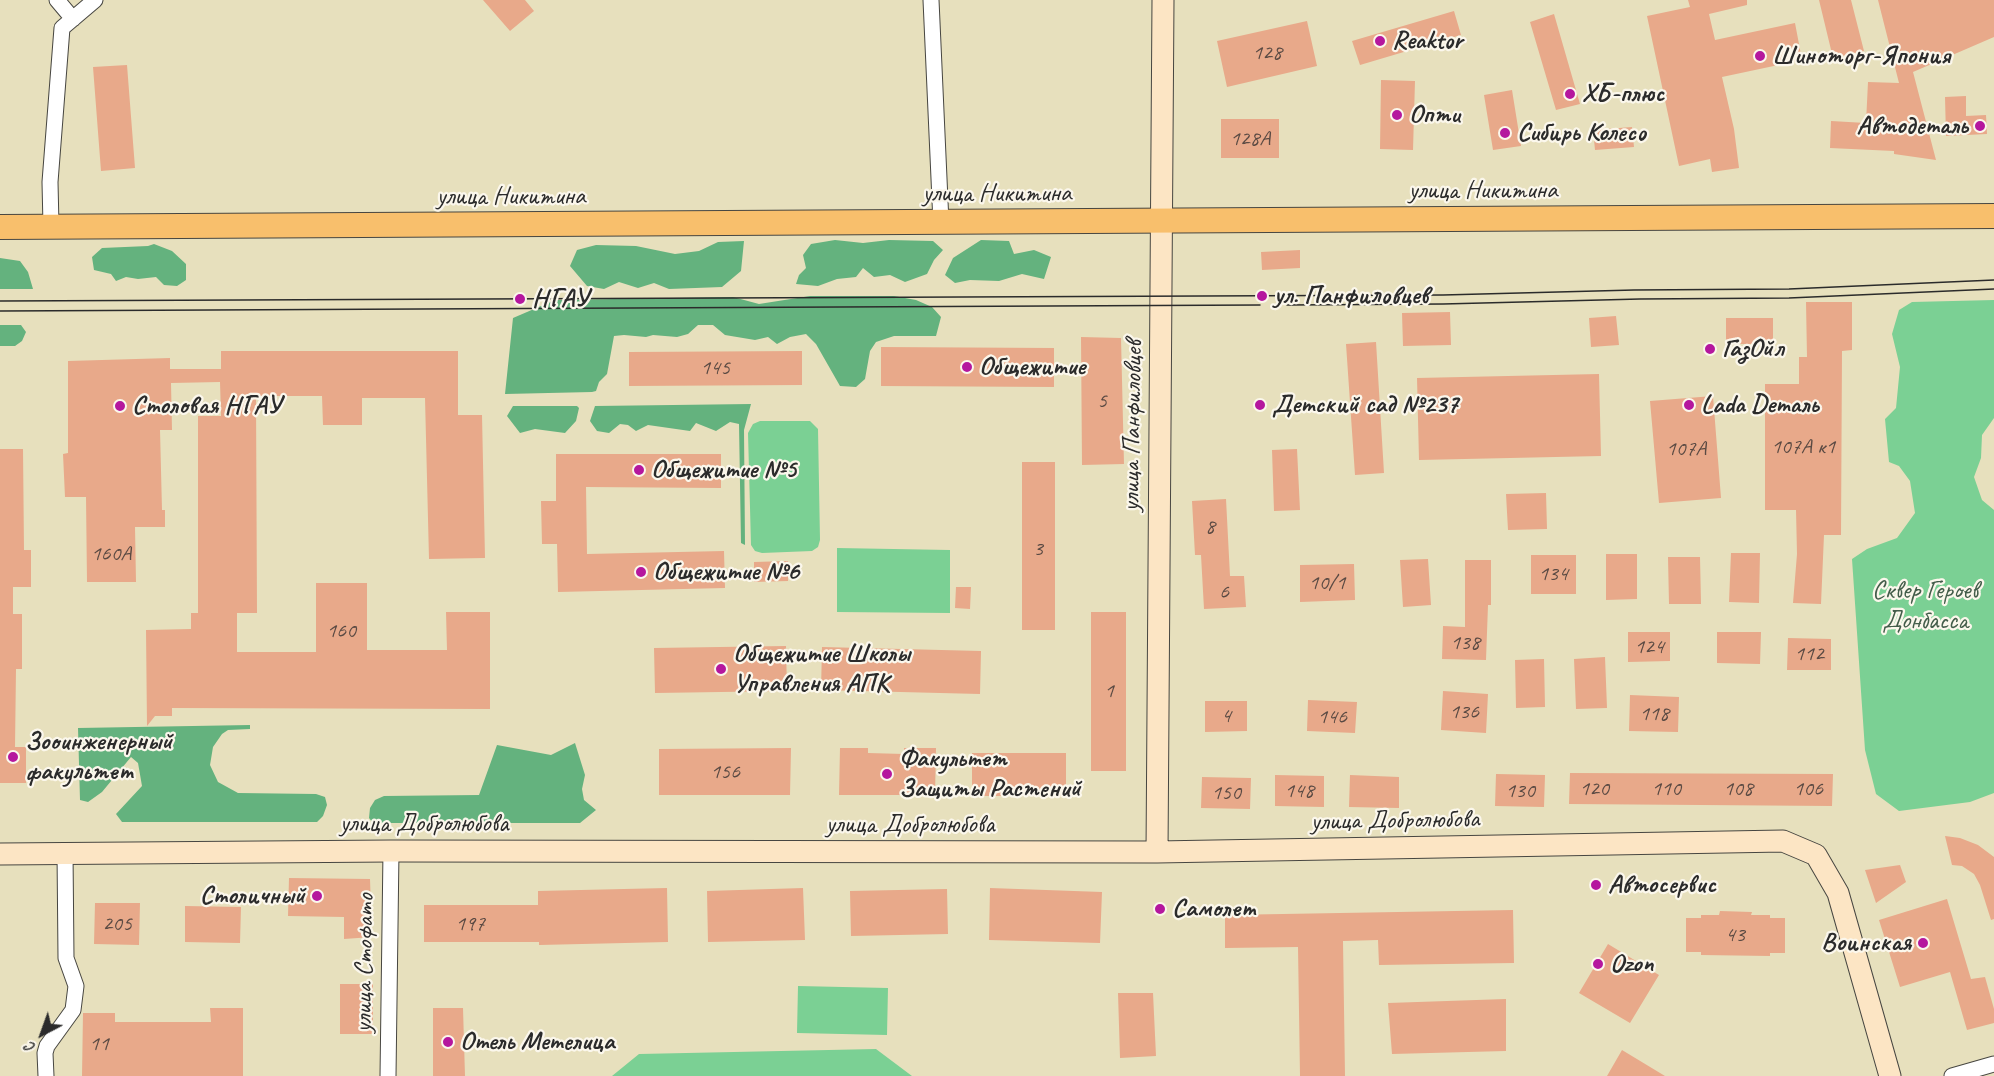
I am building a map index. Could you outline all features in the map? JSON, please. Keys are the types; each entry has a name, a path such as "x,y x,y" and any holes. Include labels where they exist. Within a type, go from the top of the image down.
{"main road":[{"name":"улица Никитина","path":"0,227 1994,216"}],"street":[{"path":"57,0 73,19"},
{"path":"51,226 50,182 62,28 96,0"},
{"path":"931,0 941,223"},
{"name":"улица Панфиловцев","path":"1157,852 1163,0"},
{"name":"улица Добролюбова","path":"0,854 391,851 1157,852 1783,841 1816,855 1838,892 1890,1076"},
{"name":"улица Стофато","path":"388,1076 391,851"},
{"path":"46,1076 47,1046 73,1010 76,986 66,958 65,852"},
{"path":"1952,1076 1994,1064"}],"green space":[{"path":"835,240 863,243 889,240 933,241 943,250 934,260 927,274 905,282 890,275 874,277 863,268 856,277 837,279 818,286 796,284 799,275 806,268 803,255 811,244"},
{"path":"981,240 1009,241 1014,254 1034,250 1051,257 1044,279 1022,274 999,281 970,280 955,283 945,275 953,258"},
{"path":"744,241 741,271 722,287 669,289 654,283 638,288 619,282 604,289 587,286 570,266 577,250 596,245 636,246 675,254 699,251 718,242"},
{"path":"154,244 172,251 186,264 186,280 177,286 164,285 156,277 138,279 126,277 116,281 111,274 94,270 92,257 102,248"},
{"path":"0,258 20,261 28,272 33,289 0,289"},
{"path":"810,296 894,296 916,300 932,307 941,317 936,336 894,336 876,342 870,351 865,379 856,387 840,386 816,344 806,334 790,337 777,344 768,337 755,340 725,335 713,325 698,325 688,334 677,337 614,336 607,374 599,382 596,391 505,394 513,318 555,300 733,297 759,304"},
{"name":"Сквер Героев Донбасса","path":"1994,300 1994,418 1982,435 1981,458 1974,477 1982,500 1994,510 1994,793 1970,802 1899,811 1876,794 1865,750 1852,559 1867,549 1897,538 1915,513 1910,481 1899,466 1889,462 1885,419 1896,408 1900,367 1892,334 1899,310 1912,302"},
{"path":"0,325 21,325 26,332 22,341 15,346 0,346"},
{"path":"751,404 744,430 745,545 741,543 739,424 730,422 716,431 696,423 690,431 648,425 636,431 628,425 620,424 609,433 597,431 590,421 595,406"},
{"path":"513,406 577,406 579,408 576,421 565,433 535,429 520,433 507,416"},
{"path":"760,421 810,421 818,429 820,540 818,547 812,551 762,553 755,551 751,545 748,433 753,424"},
{"path":"837,548 950,550 950,613 837,612"},
{"path":"250,725 250,729 228,730 222,734 213,747 210,765 218,782 238,793 316,794 325,797 327,805 323,816 317,822 122,822 116,814 142,786 138,763 131,757 102,792 88,802 80,800 78,728"},
{"path":"575,743 585,775 582,789 584,800 596,810 580,823 373,823 369,818 370,808 375,800 384,796 479,795 497,745 551,755"},
{"path":"798,986 888,988 887,1035 797,1033"},
{"path":"876,1049 912,1076 612,1076 639,1054"}],"building":[{"path":"483,0 525,0 534,11 510,31"},
{"path":"1688,0 1747,0 1747,5 1709,14 1715,40 1795,23 1802,60 1722,77 1734,129 1739,168 1712,172 1710,159 1679,166 1647,16 1690,7"},
{"path":"1819,0 1851,0 1864,51 1833,58"},
{"path":"1878,0 1994,0 1994,37 1913,72 1936,160 1894,154 1894,151 1830,148 1831,121 1866,123 1868,82 1899,83"},
{"path":"1454,11 1461,35 1360,65 1352,41"},
{"path":"1554,14 1580,104 1556,110 1530,22"},
{"path":"1307,21 1317,66 1227,87 1217,41"},
{"path":"127,65 135,168 101,171 93,67"},
{"name":"Опти","path":"1381,80 1415,81 1413,150 1380,149"},
{"path":"1512,90 1521,146 1493,150 1484,95"},
{"path":"1966,96 1966,116 1986,115 1987,134 1946,136 1945,97"},
{"path":"1221,119 1279,119 1279,158 1221,158"},
{"path":"1632,127 1634,147 1595,150 1593,130"},
{"path":"1300,250 1300,268 1262,270 1261,252"},
{"path":"1806,302 1852,302 1852,350 1842,351 1841,535 1824,535 1821,604 1793,603 1797,554 1796,510 1765,510 1765,384 1799,384 1799,357 1807,357"},
{"path":"1450,312 1451,345 1403,346 1402,313"},
{"path":"1616,316 1619,345 1591,347 1589,318"},
{"path":"1726,318 1773,318 1773,344 1726,344"},
{"path":"1081,337 1121,338 1124,464 1082,465"},
{"path":"1376,342 1384,473 1355,475 1346,344"},
{"name":"Общежитие","path":"881,347 1054,348 1054,387 881,386"},
{"path":"221,351 458,351 458,415 482,415 485,558 429,559 425,398 362,398 362,425 323,425 322,396 256,396 257,613 237,613 237,652 316,652 316,583 367,583 367,650 447,650 446,612 490,612 490,709 172,708 172,716 155,716 147,726 146,630 191,629 191,613 198,613 198,416 221,416 220,382 171,383 172,430 160,430 162,510 165,510 165,527 135,527 136,582 87,582 86,497 65,497 63,454 68,453 68,361 170,358 170,369 221,369"},
{"path":"802,351 802,385 629,386 629,352"},
{"path":"1599,374 1601,456 1419,460 1417,378"},
{"path":"1713,396 1721,498 1659,503 1650,401"},
{"path":"0,449 23,449 24,550 31,550 31,587 13,587 13,614 22,614 22,669 16,669 15,747 26,747 26,783 0,783"},
{"path":"1297,449 1300,510 1274,511 1272,450"},
{"path":"556,454 721,454 721,488 586,487 587,554 724,551 725,588 558,592 557,544 542,544 541,501 556,501"},
{"path":"1022,462 1055,462 1055,630 1022,630"},
{"path":"1546,493 1547,529 1508,530 1506,494"},
{"path":"1226,499 1230,576 1244,576 1246,607 1204,609 1201,555 1195,555 1192,501"},
{"path":"1731,553 1760,553 1759,603 1729,602"},
{"path":"1606,554 1637,554 1637,599 1606,600"},
{"path":"1531,555 1576,555 1576,594 1531,594"},
{"path":"1668,557 1700,557 1701,604 1669,604"},
{"path":"1428,559 1431,605 1403,607 1400,560"},
{"path":"1465,560 1491,560 1491,605 1488,605 1486,660 1442,659 1443,626 1465,627"},
{"path":"788,561 788,581 754,582 754,562"},
{"path":"1354,564 1355,600 1300,602 1300,565"},
{"path":"956,587 971,587 970,609 955,608"},
{"path":"1091,612 1126,612 1126,771 1091,771"},
{"path":"1628,632 1670,632 1670,661 1628,662"},
{"path":"1717,632 1761,632 1760,664 1717,663"},
{"path":"1788,638 1831,639 1831,670 1787,670"},
{"name":"Общежитие Школы Управления АПК","path":"786,646 787,691 655,693 654,648"},
{"path":"822,647 981,651 980,694 821,690"},
{"path":"1605,657 1607,708 1576,709 1574,659"},
{"path":"1544,659 1545,707 1516,708 1515,660"},
{"path":"1443,691 1488,694 1486,733 1441,730"},
{"path":"1630,695 1679,697 1678,732 1629,731"},
{"path":"1308,700 1357,702 1355,733 1307,731"},
{"path":"1205,701 1247,701 1247,731 1205,732"},
{"path":"791,748 790,795 659,795 659,749"},
{"name":"Факультет Защиты Растений","path":"840,748 868,748 868,753 904,754 904,748 936,748 935,795 839,795"},
{"path":"972,753 1066,753 1066,796 972,796"},
{"path":"1570,773 1833,774 1832,806 1569,804"},
{"path":"1496,774 1545,775 1544,807 1495,806"},
{"path":"1275,775 1324,776 1324,807 1275,806"},
{"path":"1350,775 1399,777 1399,808 1349,807"},
{"path":"1202,777 1251,778 1250,809 1201,808"},
{"path":"1945,836 1960,838 1978,845 1994,857 1994,919 1991,920 1980,885 1974,874 1962,866 1952,865"},
{"path":"1900,865 1906,882 1876,903 1865,870"},
{"path":"289,878 370,879 372,937 344,939 344,917 288,916"},
{"path":"667,888 668,942 539,945 539,942 424,942 424,905 538,905 538,891"},
{"path":"803,888 805,940 708,942 707,891"},
{"path":"990,888 1102,892 1100,943 989,940"},
{"path":"947,889 948,934 851,936 850,891"},
{"name":"Воинская","path":"1947,899 1971,979 1985,977 1994,1009 1994,1023 1967,1030 1950,972 1900,987 1879,920"},
{"path":"95,903 140,903 139,945 94,944"},
{"path":"185,906 241,907 240,943 185,942"},
{"path":"1513,910 1514,963 1379,965 1378,940 1343,941 1345,1076 1300,1076 1298,947 1225,948 1225,915"},
{"path":"1720,911 1752,912 1751,915 1785,918 1785,953 1770,953 1770,956 1701,955 1701,952 1686,952 1686,918 1719,915"},
{"path":"1608,944 1659,975 1630,1023 1579,993"},
{"path":"340,984 373,984 373,1034 340,1034"},
{"path":"1118,993 1153,993 1156,1056 1120,1058"},
{"path":"1506,999 1506,1051 1392,1054 1388,1003"},
{"path":"210,1008 243,1008 243,1076 82,1076 83,1013 115,1013 115,1022 211,1022"},
{"name":"Отель Метелица","path":"433,1008 463,1008 465,1076 433,1076"},
{"path":"1622,1050 1665,1076 1607,1076"}],"tram line":[{"path":"0,301 1443,295 1789,289 1994,280"},
{"path":"1287,305 1789,298 1994,289"},
{"path":"0,311 1260,305"}],"place":[{"name":"Reaktor","path":"1380,41"},
{"name":"Шиноторг-Япония","path":"1760,56"},
{"name":"ХБ-плюс","path":"1570,94"},
{"name":"Опти","path":"1397,115"},
{"name":"Автодеталь","path":"1980,126"},
{"name":"Сибирь Колесо","path":"1505,133"},
{"name":"ул. Панфиловцев","path":"1262,296"},
{"name":"НГАУ","path":"520,299"},
{"name":"ГазОйл","path":"1710,349"},
{"name":"Общежитие","path":"967,367"},
{"name":"Детский сад №237","path":"1260,405"},
{"name":"Lada Dеталь","path":"1689,405"},
{"name":"Столовая НГАУ","path":"120,406"},
{"name":"Общежитие №5","path":"639,470"},
{"name":"Общежитие №6","path":"641,572"},
{"name":"Общежитие Школы Управления АПК","path":"721,669"},
{"name":"Зооинженерный факультет","path":"13,757"},
{"name":"Факультет Защиты Растений","path":"887,774"},
{"name":"Автосервис","path":"1596,885"},
{"name":"Столичный","path":"317,896"},
{"name":"Самолет","path":"1160,909"},
{"name":"Воинская","path":"1923,943"},
{"name":"Ozon","path":"1598,964"},
{"name":"Отель Метелица","path":"448,1042"}]}
